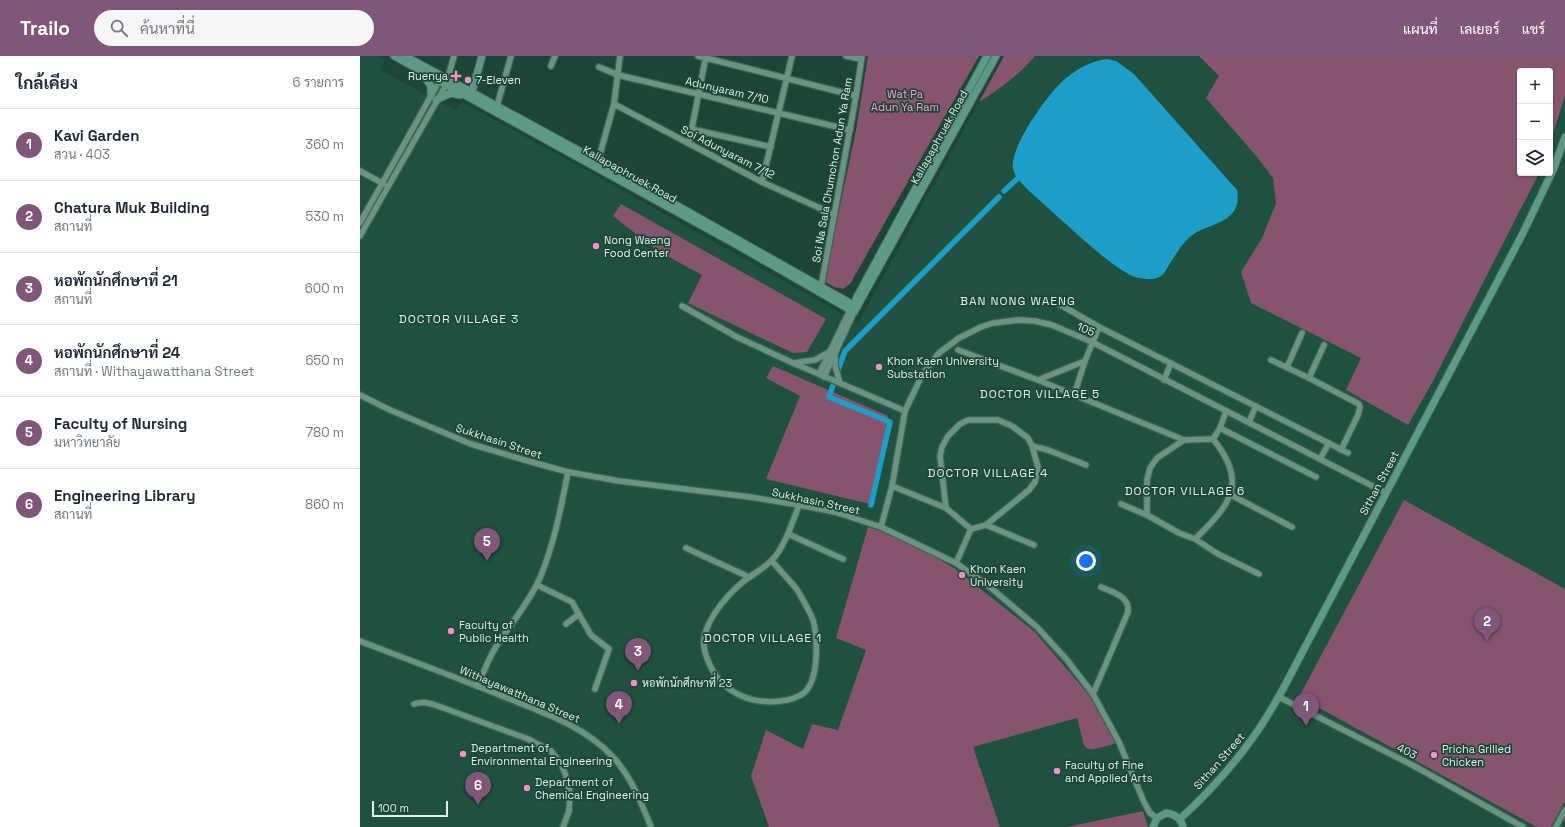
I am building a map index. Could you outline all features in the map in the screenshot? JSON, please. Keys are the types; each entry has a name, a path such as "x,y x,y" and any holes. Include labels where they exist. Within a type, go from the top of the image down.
{"main road":[{"name":"Kallapaphruek Road","path":"394,56 418,69 472,92 598,161 821,287 853,308"},
{"path":"472,92 482,56"},
{"name":"Kallapaphruek Road","path":"409,57 483,105 853,308"},
{"name":"Kallapaphruek Road","path":"853,308 986,57"},
{"path":"986,57 994,59"},
{"name":"Kallapaphruek Road","path":"853,308 994,59"},
{"path":"418,69 429,81 434,97 451,93 483,105"},
{"name":"Sithan Street","path":"1180,819 1216,782 1243,751 1279,697 1523,233 1554,168 1565,137"},
{"path":"1154,827 1157,818 1166,813 1180,819 1183,827"}],"street":[{"path":"360,223 382,183 444,80 454,56"},
{"path":"497,106 511,56"},
{"path":"551,66 555,56"},
{"path":"598,161 614,104 620,56"},
{"path":"698,56 856,96"},
{"path":"762,182 792,56"},
{"path":"846,56 862,58"},
{"path":"689,143 706,57"},
{"name":"Soi Na Sala Chumchon Adun Ya Ram","path":"821,287 862,58"},
{"name":"Adunyaram 7/10","path":"599,67 618,75 850,130"},
{"path":"360,236 388,186 434,97"},
{"name":"Soi Adunyaram 7/12","path":"614,104 762,182 833,214"},
{"path":"692,129 771,147"},
{"path":"360,171 388,186"},
{"path":"1059,304 1099,327 1348,453"},
{"path":"682,306 737,337 793,363 905,411"},
{"path":"822,375 834,352 853,308"},
{"name":"105","path":"881,527 892,486 905,411 922,375 939,353 959,338 980,326 1005,321 1035,321 1052,325 1092,342 1386,493"},
{"path":"1074,395 1085,361 1099,327"},
{"path":"1287,367 1302,333"},
{"path":"1309,378 1324,345"},
{"path":"958,350 1038,380 1184,440 1213,439"},
{"path":"793,363 815,360 834,352"},
{"path":"834,352 835,366 840,383"},
{"path":"1271,360 1356,402 1360,407 1358,416 1341,450"},
{"path":"1038,380 1085,361"},
{"path":"1164,380 1171,363"},
{"name":"Sukkhasin Street","path":"360,396 471,444 568,472 619,481 799,505 835,512 881,527 956,563 990,587 1037,627 1067,660 1093,694 1119,742 1144,802 1150,812 1157,818"},
{"path":"1249,422 1256,406"},
{"path":"1213,439 1220,428 1226,411"},
{"path":"946,508 940,456 942,447 948,436 960,424 968,420 998,420 1012,426 1028,438 1038,467 1035,482 1029,490 986,525 971,529"},
{"path":"1220,428 1316,477"},
{"path":"1195,539 1221,513 1231,495 1233,482 1229,465 1213,439"},
{"path":"1147,515 1147,480 1150,468 1157,458 1184,440"},
{"path":"1320,459 1329,443"},
{"path":"1032,446 1048,450 1086,465"},
{"path":"478,686 496,646 537,584 552,545 561,511 568,472"},
{"path":"892,486 946,508 971,529"},
{"path":"1231,495 1292,527"},
{"path":"1121,504 1195,539 1218,554 1260,574"},
{"path":"772,561 798,591 813,620 816,668 811,682 804,693 793,699 764,702 751,700 739,695 718,680 705,655 703,644 709,623 715,613 749,577 772,561 788,534 799,505"},
{"path":"986,525 1034,545"},
{"path":"956,563 971,529"},
{"path":"788,534 844,559"},
{"path":"686,548 749,577"},
{"path":"537,584 572,602 592,635 609,649 595,689"},
{"path":"1093,694 1129,607 1124,598 1100,588"},
{"path":"566,624 579,614"},
{"name":"Withayawatthana Street","path":"360,641 564,721 583,732 604,747 631,781 651,827"},
{"name":"403","path":"1279,697 1416,768 1523,827"},
{"path":"414,704 420,702 438,706 528,739 551,750 565,772 570,793 569,811 563,827"},
{"path":"1556,827 1565,810"}],"shaded area":[{"name":"Khon Kaen University","path":"360,56 377,56 385,60 380,70 455,110 462,102 590,172 858,323 1004,56 1565,56 1565,827 360,827"}],"green space":[{"name":"Wat Pa Adun Ya Ram","path":"868,56 979,56 850,284 843,289 834,287 824,281 856,130"},
{"path":"1004,56 1035,56 1009,81 979,102"},
{"path":"1199,56 1565,56 1565,96 1553,134 1553,68 1517,68 1517,176 1537,176 1433,381 1408,425 1346,390 1361,358 1251,303 1241,272 1262,238 1276,203 1273,178 1257,157 1206,98 1219,76"},
{"path":"621,204 826,319 807,352 793,353 688,303 702,275 658,251 613,216"},
{"path":"773,366 888,416 874,505 766,479 800,396 766,378"},
{"path":"1404,500 1565,589 1565,801 1551,827 1537,827 1299,697"},
{"path":"868,527 920,548 954,568 1034,631 1090,696 1116,743 1095,749 1086,747 1077,718 973,747 1000,827 769,827 751,776 766,730 803,749 812,724 838,730 866,650 836,638"},
{"path":"1143,811 1148,827 1067,827"}],"water":[{"path":"1107,59 1116,61 1134,74 1237,190 1238,199 1233,212 1222,221 1191,236 1179,249 1164,273 1155,279 1142,279 1130,275 1097,252 1027,189 1017,178 1013,169 1013,159 1017,147 1032,120 1050,95 1066,78 1076,71 1090,63"}],"waterway":[{"path":"1004,191 1017,179"},
{"path":"838,370 845,351 999,197"},
{"path":"833,385 829,397 890,422 871,505"}],"place":[{"name":"Ruenya","path":"456,76"},
{"name":"7-Eleven","path":"468,80"},
{"name":"Nong Waeng Food Center","path":"596,246"},
{"name":"Khon Kaen University Substation","path":"879,367"},
{"name":"Faculty of Nursing","path":"487,561"},
{"name":"Khon Kaen University","path":"962,575"},
{"name":"Faculty of Public Health","path":"451,631"},
{"name":"Chatura Muk Building","path":"1487,641"},
{"name":"หอพักนักศึกษาที่ 21","path":"638,671"},
{"name":"หอพักนักศึกษาที่ 23","path":"634,683"},
{"name":"หอพักนักศึกษาที่ 24","path":"619,724"},
{"name":"Kavi Garden","path":"1306,726"},
{"name":"Department of Environmental Engineering","path":"463,754"},
{"name":"Pricha Grilled Chicken","path":"1434,755"},
{"name":"Faculty of Fine and Applied Arts","path":"1057,771"},
{"name":"Department of Chemical Engineering","path":"527,788"},
{"name":"Engineering Library","path":"478,805"}],"district":[{"name":"BAN NONG WAENG","path":"1018,301"},
{"name":"DOCTOR VILLAGE 3","path":"459,319"},
{"name":"DOCTOR VILLAGE 5","path":"1040,394"},
{"name":"DOCTOR VILLAGE 4","path":"988,473"},
{"name":"DOCTOR VILLAGE 6","path":"1185,491"},
{"name":"DOCTOR VILLAGE 1","path":"763,638"}]}
